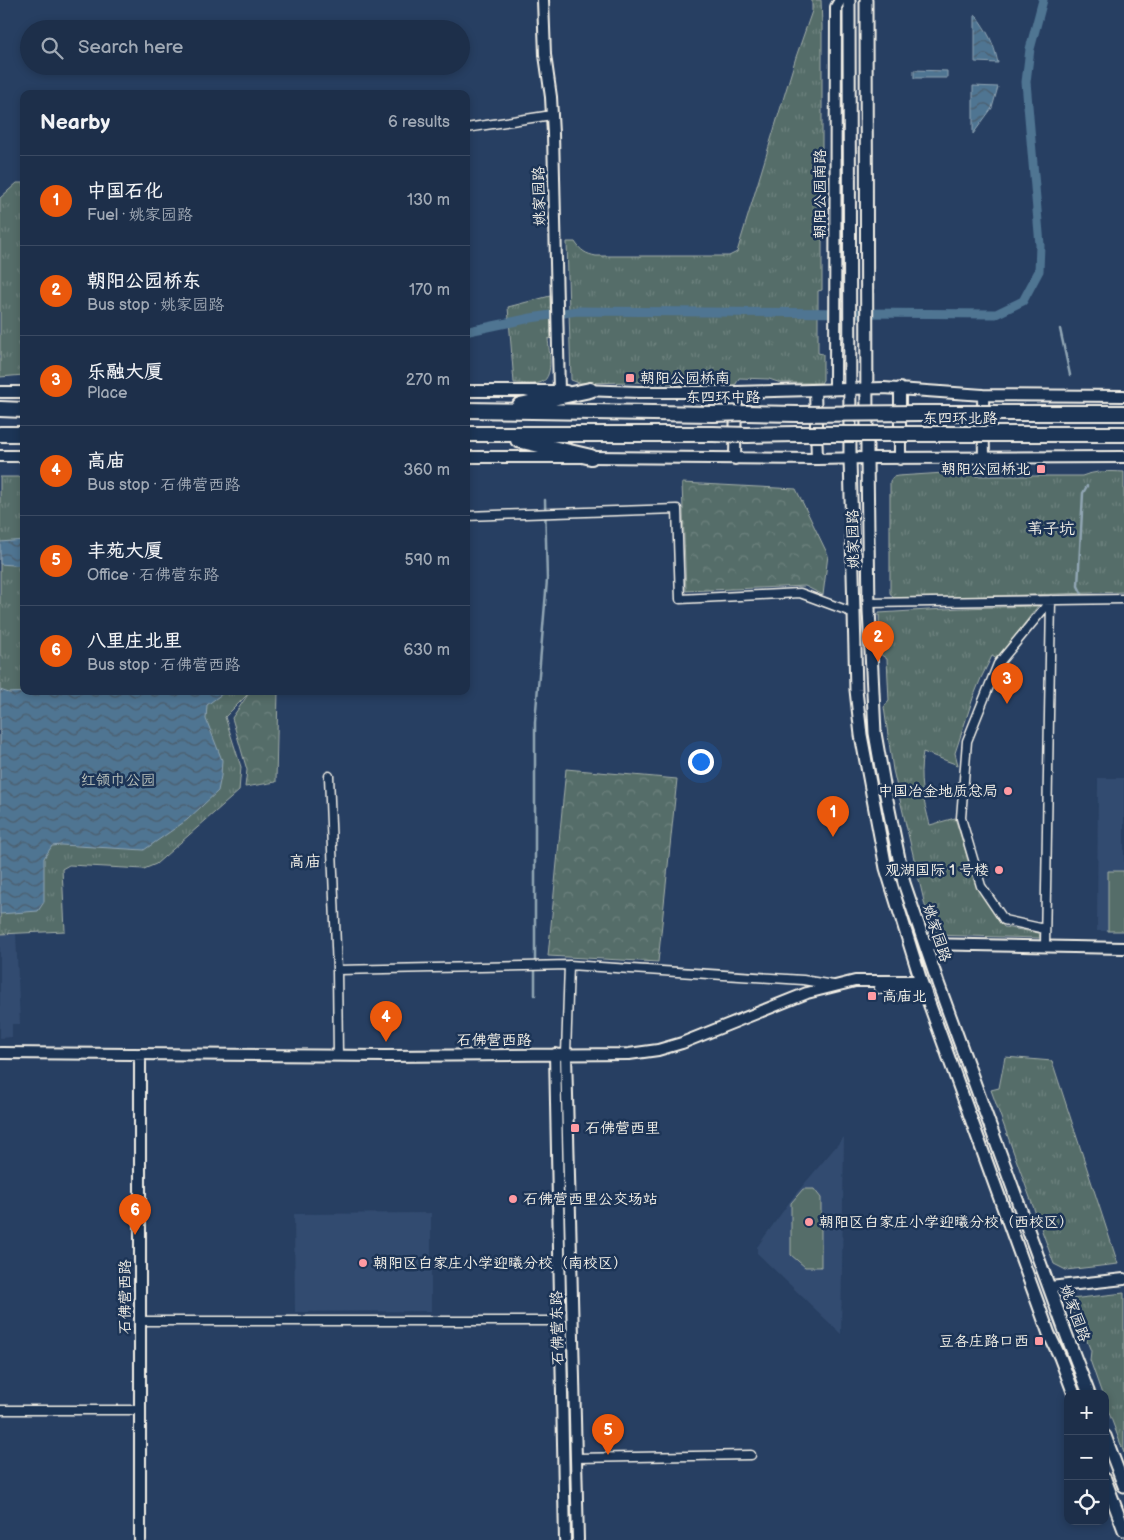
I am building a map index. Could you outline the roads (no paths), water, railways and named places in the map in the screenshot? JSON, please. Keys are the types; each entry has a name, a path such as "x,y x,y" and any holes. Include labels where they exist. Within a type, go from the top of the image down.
{"highway":[{"path":"495,410 590,390"},
{"path":"0,409 20,410"},
{"name":"东四环中路","path":"470,410 713,414 920,413"},
{"name":"东四环北路","path":"920,413 1124,413"},
{"path":"0,434 20,434"},
{"path":"470,434 495,434 591,457"},
{"name":"东四环北路","path":"495,434 1124,434"}],"main road":[{"name":"朝阳公园南路","path":"849,0 849,388"},
{"path":"866,0 867,388"},
{"name":"姚家园路","path":"849,388 856,690 861,734 886,868 923,985 1049,1334 1072,1390"},
{"name":"姚家园路","path":"867,388 869,603 875,733 904,883 938,983 1065,1331 1088,1390"},
{"path":"1109,1447 1124,1486"},
{"path":"1105,1480 1124,1530"}],"street":[{"name":"姚家园路","path":"543,0 545,54 552,115 559,391"},
{"name":"朝阳公园南路","path":"835,389 836,7 840,0"},
{"path":"470,127 552,115"},
{"name":"东四环中路","path":"470,391 736,392 849,388"},
{"name":"东四环北路","path":"849,388 900,388 983,395 1124,396"},
{"path":"900,388 900,459"},
{"path":"815,390 817,460"},
{"path":"0,392 20,392"},
{"path":"736,392 736,459"},
{"path":"983,395 984,458"},
{"path":"0,456 20,456"},
{"path":"470,457 817,460 850,458 1124,457"},
{"path":"470,516 677,509 680,599 800,593 854,613"},
{"path":"869,603 1124,599"},
{"path":"1044,946 1050,600"},
{"path":"1045,929 1004,920 981,886 961,818 967,741 998,664 1050,600"},
{"path":"329,776 338,1055"},
{"path":"925,944 1124,948"},
{"path":"336,970 569,965 803,980 837,985"},
{"path":"566,1054 569,965"},
{"name":"石佛营西路","path":"0,1053 629,1054 682,1044 807,993 837,985 855,981 923,985"},
{"name":"石佛营西路","path":"140,1054 140,1540"},
{"name":"石佛营东路","path":"555,1054 565,1540"},
{"name":"石佛营东路","path":"566,1054 578,1540"},
{"path":"1050,1287 1124,1279"},
{"path":"140,1321 561,1321"},
{"path":"0,1410 140,1410"},
{"path":"575,1458 751,1455"}],"water":[{"path":"975,14 989,37 998,63 975,62"},
{"path":"914,70 947,71 947,78 914,78"},
{"path":"973,86 998,87 992,108 973,134"},
{"path":"20,540 20,566 0,564 0,542"},
{"name":"红领巾公园","path":"0,690 9,693 20,692 20,695 221,695 207,705 206,719 222,760 218,791 187,820 144,850 52,846 44,858 44,902 38,911 0,914"}],"waterway":[{"path":"470,331 577,311 996,314 1023,301 1039,271 1040,245 1026,82 1030,49 1043,0"},
{"path":"1060,329 1070,375"},
{"path":"1082,594 1078,586 1083,493 1087,486"},
{"path":"535,995 535,722 547,580 545,500"}],"place":[{"name":"朝阳公园桥南","path":"630,378"},
{"name":"朝阳公园桥北","path":"1041,469"},
{"name":"朝阳公园桥东","path":"878,662"},
{"name":"乐融大厦","path":"1007,704"},
{"name":"中国冶金地质总局","path":"1008,791"},
{"name":"中国石化","path":"833,837"},
{"name":"观湖国际 1 号楼","path":"999,870"},
{"name":"高庙北","path":"872,996"},
{"name":"高庙","path":"386,1042"},
{"name":"石佛营西里","path":"575,1128"},
{"name":"石佛营西里公交场站","path":"513,1199"},
{"name":"朝阳区白家庄小学迎曦分校（西校区）","path":"809,1222"},
{"name":"八里庄北里","path":"135,1235"},
{"name":"朝阳区白家庄小学迎曦分校（南校区）","path":"363,1263"},
{"name":"豆各庄路口西","path":"1039,1341"},
{"name":"丰苑大厦","path":"608,1455"}],"district":[{"name":"苇子坑","path":"1051,528"},
{"name":"高庙","path":"305,861"}]}
